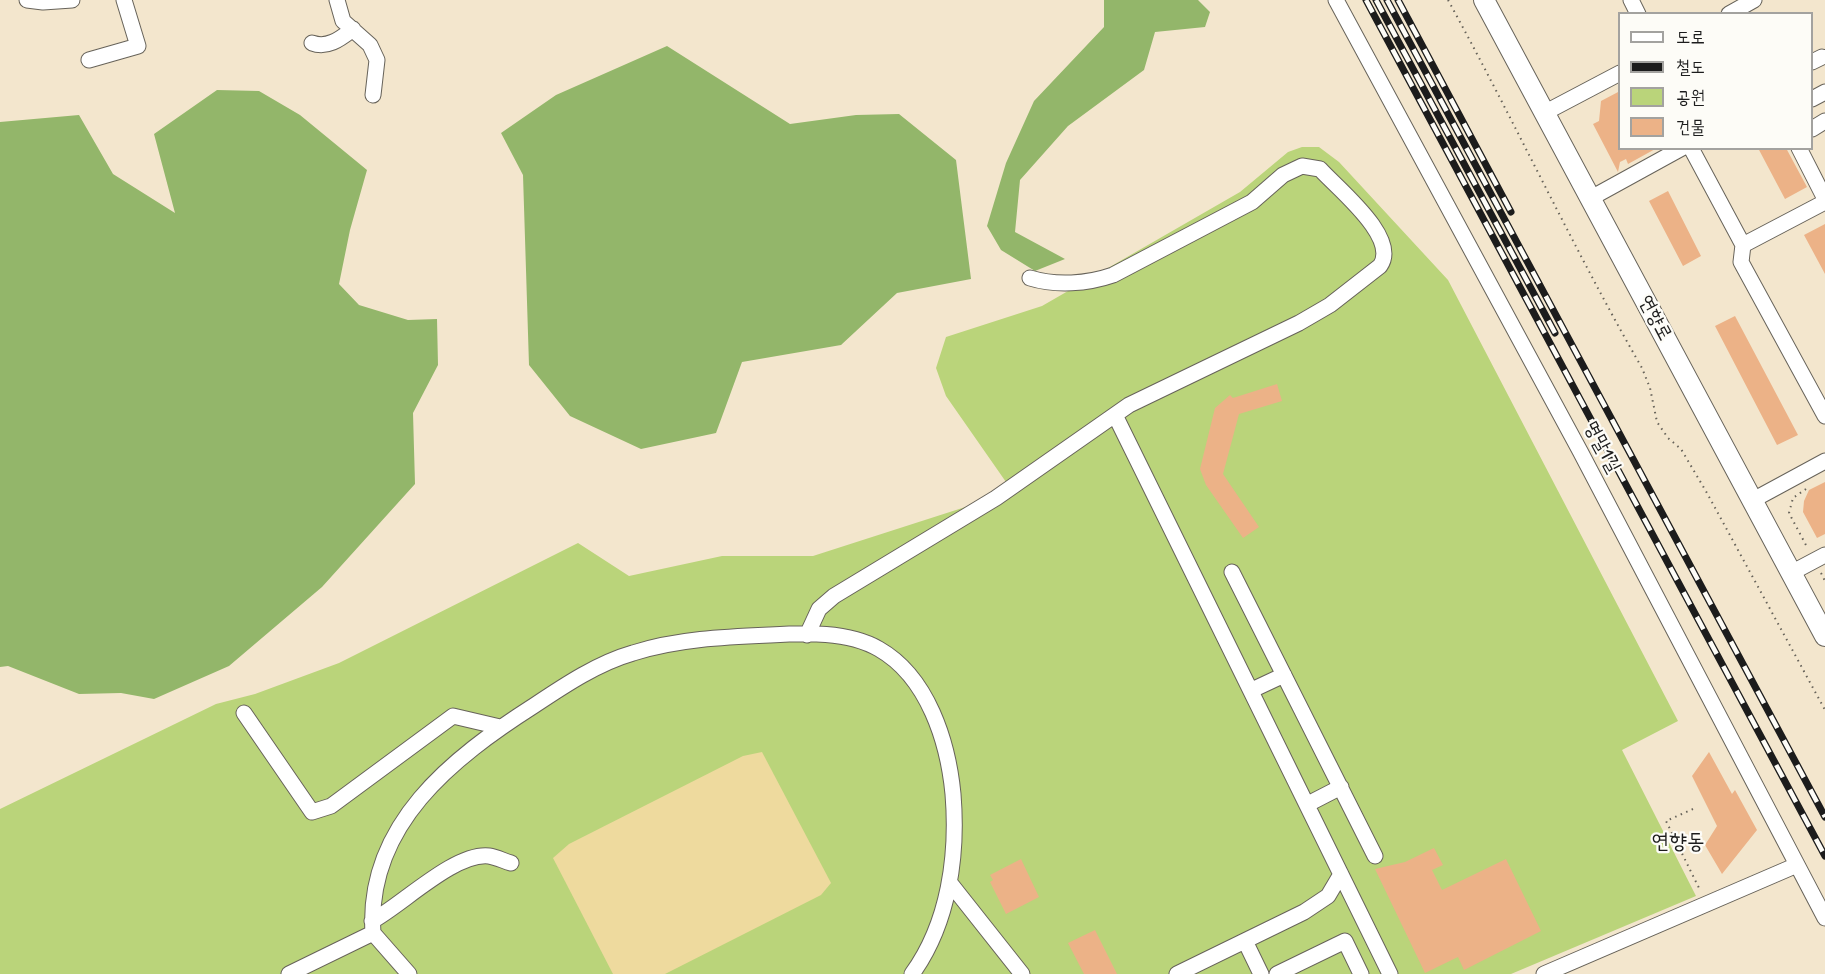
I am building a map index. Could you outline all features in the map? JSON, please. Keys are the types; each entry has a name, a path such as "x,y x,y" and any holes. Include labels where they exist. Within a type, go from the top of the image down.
{"main road":[{"name":"연향로","path":"1484,0 1825,636"}],"street":[{"path":"27,0 44,2 72,0"},
{"path":"89,60 138,46 124,0"},
{"path":"337,0 343,21 369,45 377,60 373,95"},
{"name":"명말1길","path":"1336,0 1580,451 1825,918"},
{"path":"1733,12 1754,0"},
{"path":"312,43 318,45 333,43 353,29"},
{"path":"1546,112 1618,74"},
{"path":"1591,198 1678,150"},
{"path":"1692,150 1743,245 1741,262 1825,416"},
{"path":"1743,245 1825,201 1800,150"},
{"path":"807,635 819,609 834,596 996,498 1148,394 1240,352 1330,305 1380,266 1384,259 1383,240 1370,222 1320,169 1302,166 1273,182 1252,202 1113,275 1094,282 1042,282 1030,278"},
{"path":"1115,415 1390,974"},
{"path":"1753,500 1825,461"},
{"path":"1791,573 1820,558"},
{"path":"1232,572 1375,856"},
{"path":"409,974 372,927 372,898 377,875 405,819 440,776 467,751 501,727 606,663 630,654 687,641 755,635 807,635 850,638 881,650 911,676 931,711 946,755 955,821 950,883 926,952 912,974"},
{"path":"1252,690 1284,675"},
{"path":"244,712 312,812 331,806 453,716 501,727"},
{"path":"1308,804 1341,787"},
{"path":"289,974 372,927 430,880 462,862 489,856 511,863"},
{"path":"1544,974 1797,865"},
{"path":"1177,974 1320,902 1328,896 1341,874"},
{"path":"950,883 1022,974"},
{"path":"1245,941 1261,974"},
{"path":"1277,974 1345,941 1361,974"}],"path":[{"path":"1448,0 1514,129 1559,209 1576,247 1642,368 1650,388 1657,422 1668,438 1681,449 1702,484 1825,710"},
{"path":"1806,489 1793,498 1789,513 1820,558 1825,581"},
{"path":"1693,808 1666,821 1706,903"}],"green space":[{"path":"1104,0 1198,0 1210,12 1205,27 1155,32 1144,70 1068,126 1020,180 1015,232 1065,259 1035,271 1001,250 987,226 1006,163 1034,101 1104,27"},
{"path":"667,46 790,124 856,115 899,114 956,160 971,279 897,293 841,345 742,362 716,433 641,449 570,416 529,365 523,175 501,133 556,95"},
{"path":"217,90 259,91 300,115 367,170 350,230 339,284 359,305 408,320 437,319 438,365 413,413 415,484 322,587 229,666 154,699 121,693 79,694 8,666 0,667 0,122 79,115 113,174 175,213 154,134"},
{"path":"1302,147 1319,147 1339,162 1448,280 1678,721 1622,750 1696,896 1511,974 0,974 0,809 216,704 255,694 339,663 578,543 629,576 722,556 813,556 984,501 1006,482 946,396 936,368 946,337 1042,306 1240,192 1288,152"}],"sand":[{"path":"762,752 831,883 821,895 665,974 613,974 553,858 569,844 743,756"}],"building":[{"path":"1618,92 1618,150 1653,150 1628,164 1626,159 1620,162 1618,172 1593,124 1599,121 1601,101"},
{"path":"1759,150 1787,150 1807,187 1785,199"},
{"path":"1668,191 1701,256 1683,266 1649,201"},
{"path":"1825,224 1825,274 1804,235"},
{"path":"1735,316 1798,435 1777,445 1715,326"},
{"path":"1277,384 1282,401 1239,414 1223,474 1259,527 1243,538 1206,485 1200,469 1215,408 1230,395 1233,398"},
{"path":"1825,482 1825,534 1817,538 1803,512 1804,501 1809,490"},
{"path":"1709,752 1732,794 1735,790 1757,830 1722,874 1705,845 1717,826 1692,776"},
{"path":"1434,848 1443,865 1432,870 1442,890 1506,859 1541,931 1464,970 1458,957 1425,973 1375,869 1405,862"},
{"path":"1021,859 1039,897 1006,914 990,882 993,880 990,875"},
{"path":"1095,930 1117,974 1084,974 1068,943"}],"railway":[{"path":"1366,0 1825,856"},
{"path":"1376,0 1555,333"},
{"path":"1387,0 1825,817"},
{"path":"1398,0 1511,212"}],"district":[{"name":"연향동","path":"1678,842"}]}
